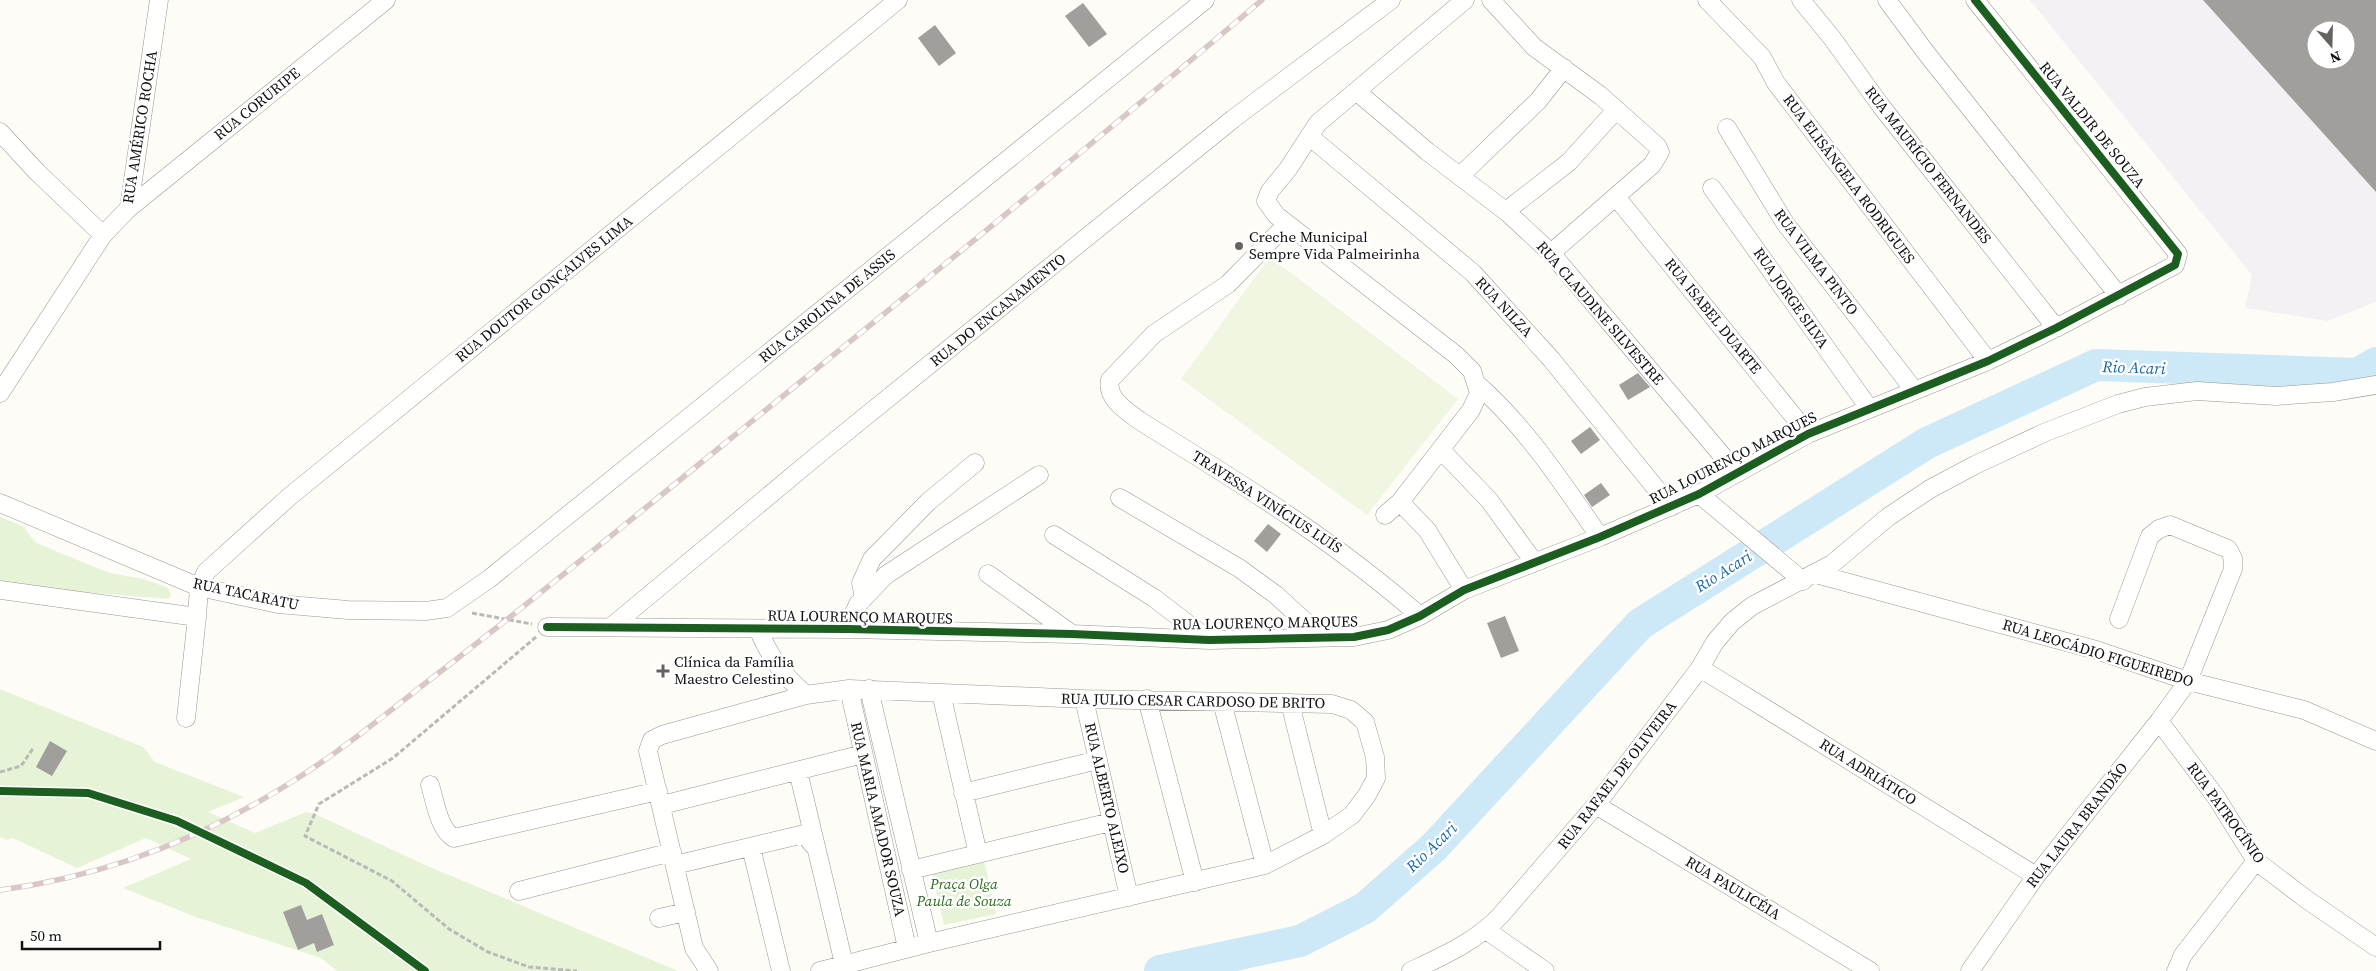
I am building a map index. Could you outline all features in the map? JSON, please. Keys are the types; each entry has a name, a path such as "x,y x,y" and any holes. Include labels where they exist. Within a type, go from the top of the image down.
{"street":[{"name":"RUA AMÉRICO ROCHA","path":"0,393 103,235 129,208 159,0"},
{"name":"RUA CORURIPE","path":"129,208 386,0"},
{"name":"RUA DOUTOR GONÇALVES LIMA","path":"199,587 206,572 222,556 289,497 898,0"},
{"name":"RUA CAROLINA DE ASSIS","path":"447,608 489,579 1205,0"},
{"name":"RUA DO ENCANAMENTO","path":"611,628 819,454 1233,118 1391,0"},
{"path":"1385,515 1400,502 1477,400 1477,384 1472,371 1456,355 1287,224 1271,210 1266,201 1270,191 1288,169 1318,123 1465,0"},
{"path":"1491,0 1534,47 1564,68 1616,110 1659,149 1660,155 1657,160 1617,198 1551,253"},
{"name":"RUA ELISÂNGELA RODRIGUES","path":"1707,0 1762,57 1776,83 1988,361"},
{"name":"RUA MAURÍCIO FERNANDES","path":"1801,0 1832,38 1881,106 2056,328"},
{"path":"1887,0 1926,54 2119,296"},
{"name":"RUA VALDIR DE SOUZA","path":"1975,0 2178,254 2177,261 2171,269"},
{"path":"1460,176 1538,101 1564,68"},
{"name":"RUA CLAUDINE SILVESTRE","path":"1356,92 1506,211 1551,253 1737,473"},
{"path":"1506,211 1569,162 1616,110"},
{"name":"RUA VILMA PINTO","path":"1727,128 1785,222 1914,390"},
{"path":"0,132 103,235"},
{"name":"RUA NILZA","path":"1308,136 1473,273 1556,366 1671,507"},
{"name":"RUA JORGE SILVA","path":"1712,188 1869,408"},
{"name":"RUA ISABEL DUARTE","path":"1617,198 1808,434"},
{"name":"TRAVESSA VINÍCIUS LUÍS","path":"1287,224 1228,284 1154,334 1110,380 1110,394 1117,403 1140,421 1296,519 1340,550 1420,616"},
{"name":"RUA LOURENÇO MARQUES","path":"548,627 848,629 1072,634 1209,640 1354,637 1388,630 1420,616 1464,590 1600,537 1699,494 1808,434 1988,361 2171,269"},
{"path":"1477,384 1503,407 1543,456 1600,537"},
{"name":"RUA RAFAEL DE OLIVEIRA","path":"1411,971 1452,952 1486,930 1552,859 1596,805 1700,668 1715,642 1732,622 1752,606 1832,564 1888,517 1930,489 1975,465 2046,432 2118,404 2180,392 2197,391 2276,396 2333,392 2376,385"},
{"path":"1441,450 1489,500 1534,562"},
{"path":"864,598 861,583 872,559 928,502 975,463"},
{"path":"848,629 858,604 886,575 1040,475"},
{"path":"1699,494 1788,566 1810,577"},
{"path":"1120,498 1239,568 1276,595 1323,638"},
{"path":"1400,502 1427,530 1464,590"},
{"name":"RUA TACARATU","path":"0,503 199,587 305,607 426,611 447,608"},
{"name":"RUA LAURA BRANDÃO","path":"1970,971 2036,876 2159,721 2188,681 2233,569 2234,558 2228,549 2170,525 2159,528 2150,536 2119,619"},
{"path":"1054,535 1154,598 1209,640"},
{"path":"988,574 1072,634"},
{"name":"RUA LEOCÁDIO FIGUEIREDO","path":"1810,577 2096,650 2188,681 2304,710 2376,741"},
{"path":"186,718 199,587"},
{"path":"0,590 196,617"},
{"path":"758,629 771,658 785,677 806,695"},
{"name":"RUA ADRIÁTICO","path":"1700,668 2036,876"},
{"name":"RUA JULIO CESAR CARDOSO DE BRITO","path":"709,971 694,948 648,751 652,740 676,730 806,695 849,689 1084,699 1332,704 1351,710 1365,722 1372,740 1376,778 1367,795 1352,815 1323,835 1265,865 907,948 820,971"},
{"name":"RUA MARIA AMADOR SOUZA","path":"849,689 907,948"},
{"name":"RUA MARIA AMADOR SOUZA","path":"870,690 929,943"},
{"path":"941,693 978,854"},
{"name":"RUA ALBERTO ALEIXO","path":"1084,699 1130,897"},
{"path":"1147,700 1195,882"},
{"path":"1222,702 1265,865"},
{"path":"1290,703 1323,835"},
{"name":"RUA PATROCÍNIO","path":"2159,721 2216,798 2256,861 2306,899 2376,947"},
{"path":"430,785 448,835 454,838 798,770 863,754"},
{"path":"964,793 1098,760"},
{"path":"798,770 813,844 844,964"},
{"name":"RUA PAULICÉIA","path":"1596,805 1870,971"},
{"path":"912,870 1112,822"},
{"path":"519,891 673,859 751,847 804,834 813,844"},
{"path":"751,847 781,971"},
{"path":"2176,971 2183,955 2256,861"},
{"path":"659,918 686,912"},
{"path":"1486,930 1545,971"}],"path":[{"path":"447,608 548,627"},
{"path":"0,772 21,766 34,747"}],"shaded area":[{"path":"2030,0 2376,0 2376,302 2328,321 2245,308 2252,275"}],"green space":[{"path":"1270,257 1458,399 1367,515 1181,379"},
{"path":"0,517 23,526 35,542 110,573 144,579 168,588 171,595 168,599 0,585"},
{"path":"0,689 143,747 155,762 244,797 208,812 255,833 306,812 315,814 425,865 678,971 337,971 321,958 196,917 123,888 191,859 146,838 77,868 13,838 7,840 0,837"},
{"name":"Praça Olga Paula de Souza","path":"984,861 996,914 944,925 932,873"}],"building":[{"path":"2203,0 2376,0 2376,192"},
{"path":"1083,3 1107,34 1089,47 1065,16"},
{"path":"935,25 956,53 939,66 918,38"},
{"path":"1638,373 1650,387 1628,400 1619,385"},
{"path":"1590,427 1600,440 1581,454 1571,441"},
{"path":"1601,483 1610,495 1592,507 1584,495"},
{"path":"1268,524 1281,534 1267,552 1254,541"},
{"path":"1505,616 1519,651 1501,658 1487,623"},
{"path":"50,741 67,751 52,776 36,767"},
{"path":"301,905 307,920 322,914 334,945 317,952 314,943 298,950 283,912"}],"waterway":[{"name":"Rio Acari","path":"1160,971 1300,941 1365,908 1434,847 1640,624 1927,443 2096,365 2358,374 2376,363"}],"railway":[{"path":"0,890 40,884 79,875 118,864 155,850 229,818 264,799 318,765 484,638 587,555 994,224 1262,0"}],"cycle path":[{"path":"547,627 847,629 1072,634 1209,640 1354,637 1388,630 1420,616 1464,590 1600,537 1699,494 1808,434 1988,361 2056,328 2175,265 2178,254 1975,0"},
{"path":"0,791 88,793 177,821 306,883 425,971"}],"place":[{"name":"Creche Municipal Sempre Vida Palmeirinha","path":"1239,246"},
{"name":"Clínica da Família Maestro Celestino","path":"663,671"}]}
